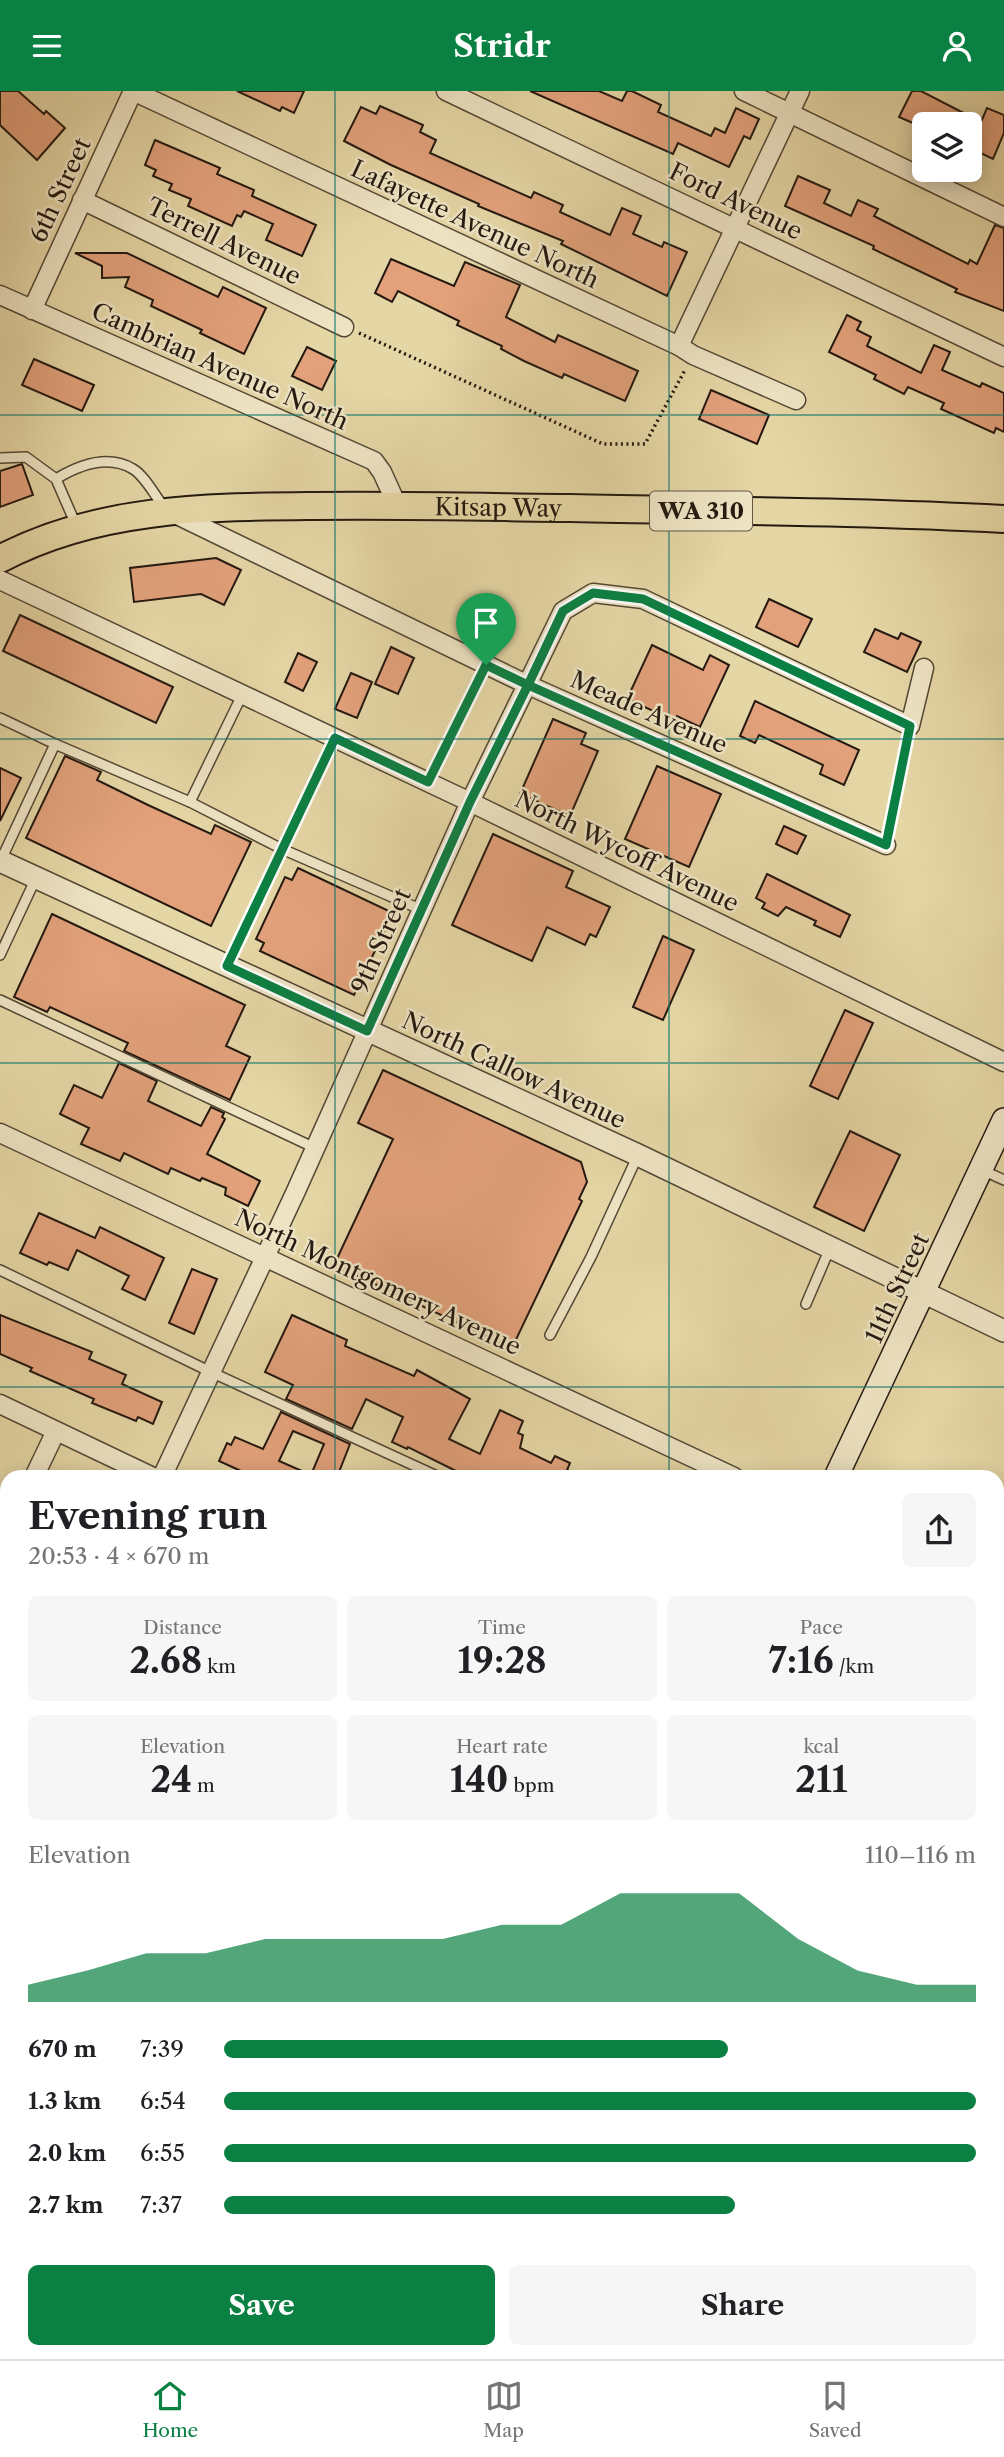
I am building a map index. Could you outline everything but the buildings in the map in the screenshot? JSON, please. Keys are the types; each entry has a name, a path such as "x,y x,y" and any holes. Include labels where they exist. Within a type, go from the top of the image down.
{"main road":[{"name":"Kitsap Way","path":"0,559 77,529 124,516 166,510 397,505 1004,519"},
{"name":"11th Street","path":"839,1470 925,1293 1004,1120"}],"street":[{"name":"6th Street","path":"32,310 133,91"},
{"name":"Lafayette Avenue North","path":"133,91 796,400"},
{"name":"Ford Avenue","path":"446,91 1004,357"},
{"path":"744,91 1004,217"},
{"path":"686,351 736,228 800,91"},
{"name":"Terrell Avenue","path":"82,200 344,327"},
{"name":"Cambrian Avenue North","path":"0,295 374,461 397,505"},
{"name":"Meade Avenue","path":"166,510 528,685 886,845"},
{"name":"North Wycoff Avenue","path":"0,580 470,802 1004,1062"},
{"name":"9th Street","path":"165,1470 266,1257 470,802 563,611 593,593 643,599 910,726"},
{"path":"910,726 924,667"},
{"name":"North Callow Avenue","path":"0,861 638,1155 1004,1331"},
{"name":"North Montgomery Avenue","path":"0,1133 719,1470"},
{"path":"0,1404 138,1470"},
{"path":"37,1470 56,1431"}],"lane":[{"path":"0,458 26,457 56,479 77,529"},
{"path":"56,479 77,466 113,461 135,470 166,510"},
{"path":"428,782 486,665"},
{"path":"190,802 242,695"},
{"path":"0,718 190,802 282,849 422,910"},
{"path":"886,845 910,726"},
{"path":"227,966 335,738"},
{"path":"0,861 55,744"},
{"path":"0,955 36,878"},
{"path":"0,1000 315,1148"},
{"path":"550,1335 591,1257 638,1155"},
{"path":"982,1170 1004,1180"},
{"path":"806,1304 830,1248"},
{"path":"0,1270 213,1373 424,1470"}],"path":[{"path":"344,327 603,444 645,444 686,351"}],"route":[{"path":"486,665 428,782 335,738 227,966 367,1031 470,802 528,685 886,845 910,726 643,599 593,593 563,611 528,685 486,665"}]}
